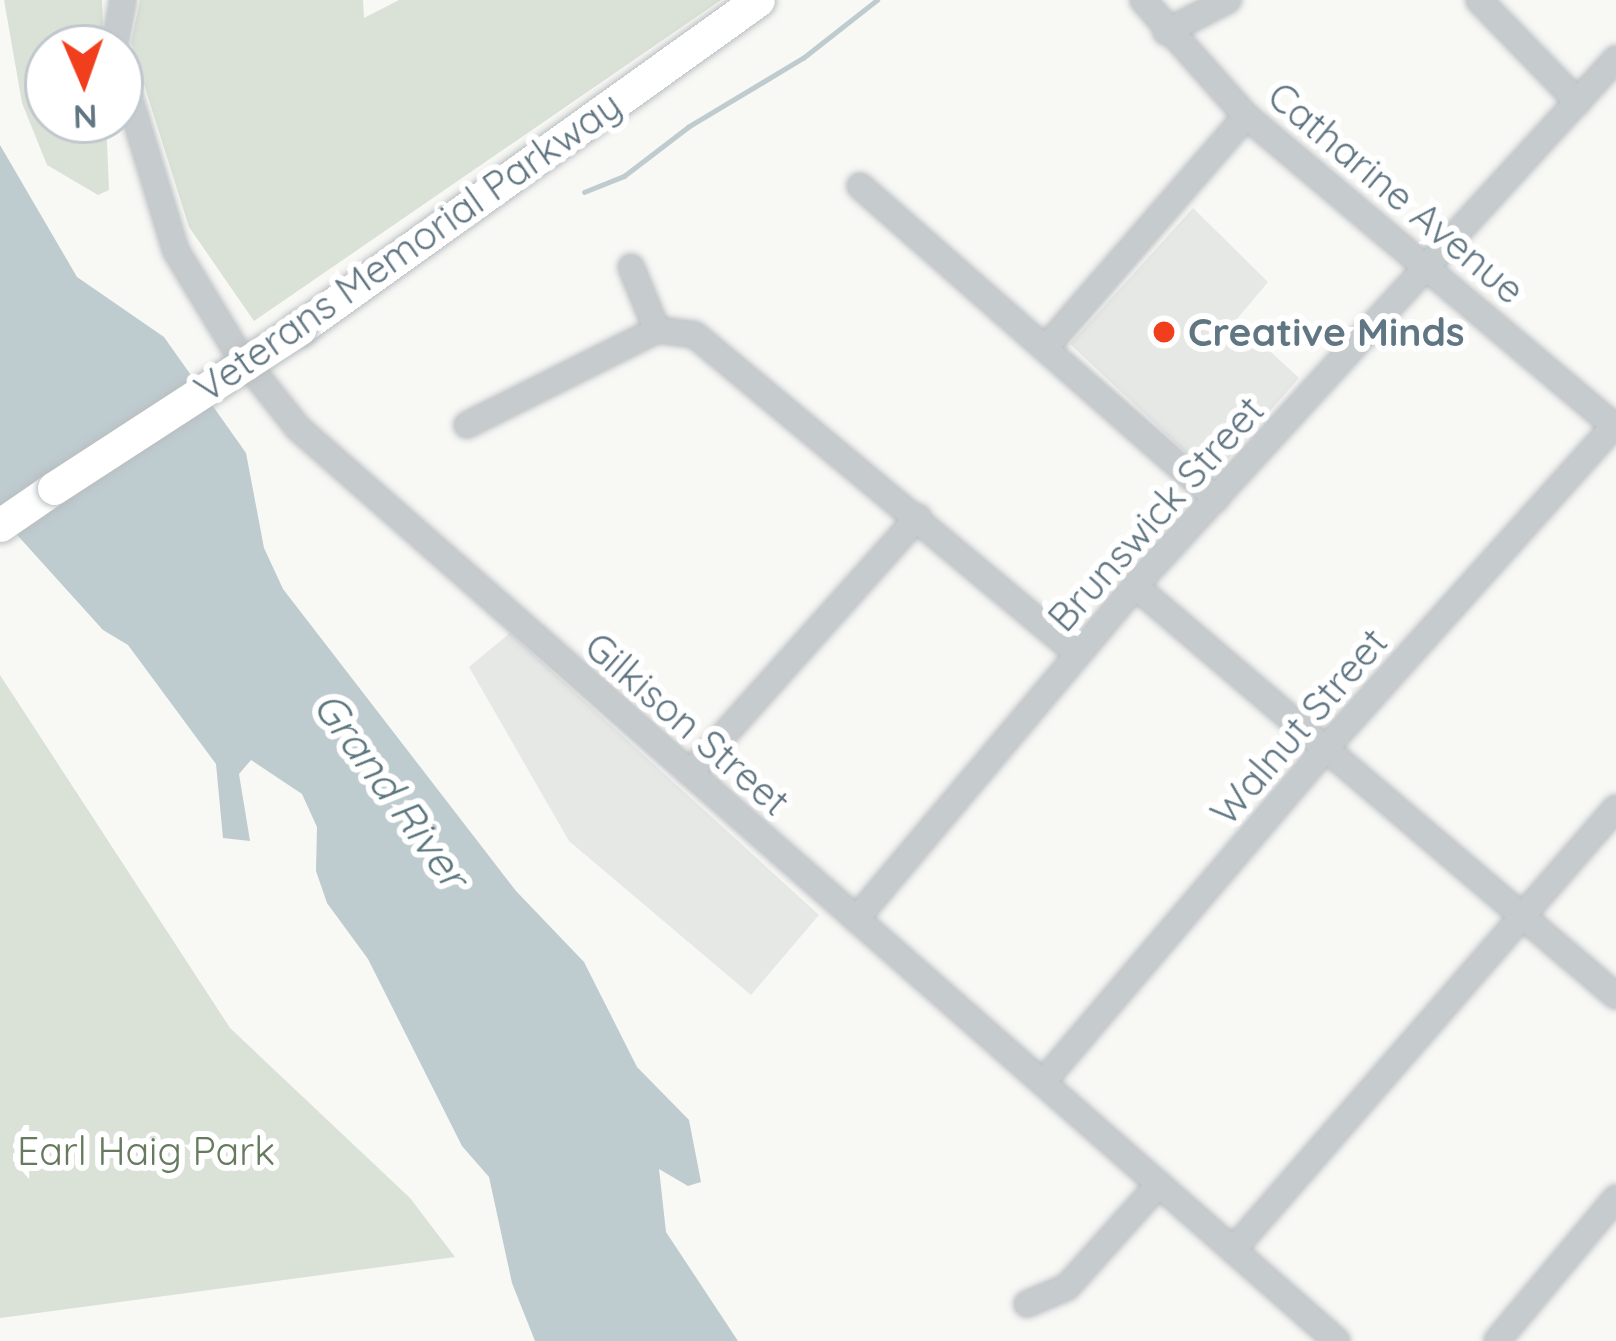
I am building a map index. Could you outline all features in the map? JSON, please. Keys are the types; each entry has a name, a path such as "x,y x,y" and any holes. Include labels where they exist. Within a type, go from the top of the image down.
{"main road":[{"name":"Veterans Memorial Parkway","path":"0,525 300,328 758,0"},
{"name":"Veterans Memorial Parkway","path":"0,511 54,488"}],"street":[{"name":"Catharine Avenue","path":"1143,0 1166,32 1246,116 1616,426"},
{"path":"1166,32 1228,0"},
{"path":"1479,0 1578,102"},
{"name":"Brunswick Street","path":"856,919 1136,586 1616,59"},
{"path":"1047,346 1246,116"},
{"name":"Gilkison Street","path":"143,144 176,251 236,350 298,428 1337,1341"},
{"path":"860,186 1216,499"},
{"path":"631,267 658,330"},
{"path":"467,425 658,330 694,335 1077,653"},
{"name":"Walnut Street","path":"1043,1082 1325,749 1616,426"},
{"path":"690,773 918,517"},
{"path":"1136,586 1616,996"},
{"path":"1233,1250 1616,808"},
{"path":"1027,1304 1066,1287 1159,1184"},
{"path":"1497,1341 1616,1198"}],"shaded area":[{"name":"Creative Minds","path":"1193,208 1268,282 1236,320 1299,378 1212,477 1070,344"},
{"path":"510,633 819,915 751,995 569,841 469,667"}],"green space":[{"path":"4,0 102,0 103,24 24,24 24,108"},
{"path":"140,0 363,0 364,18 399,0 721,0 254,321 189,227 144,84 144,24 135,24"},
{"path":"39,144 107,144 109,190 98,195 47,165"},
{"name":"Earl Haig Park","path":"0,675 230,1028 410,1198 455,1257 0,1318"}],"water":[{"name":"Grand River","path":"0,145 77,277 164,337 246,453 264,548 283,589 516,891 584,962 637,1067 689,1120 701,1182 688,1186 659,1169 666,1232 738,1341 535,1341 512,1283 489,1177 462,1146 368,959 327,903 316,871 317,827 302,794 251,760 239,774 250,841 223,838 216,764 128,645 103,630 0,516"}],"waterway":[{"path":"584,192 624,176 688,127 803,58 877,0"}],"place":[{"name":"Creative Minds","path":"1164,332"}]}
